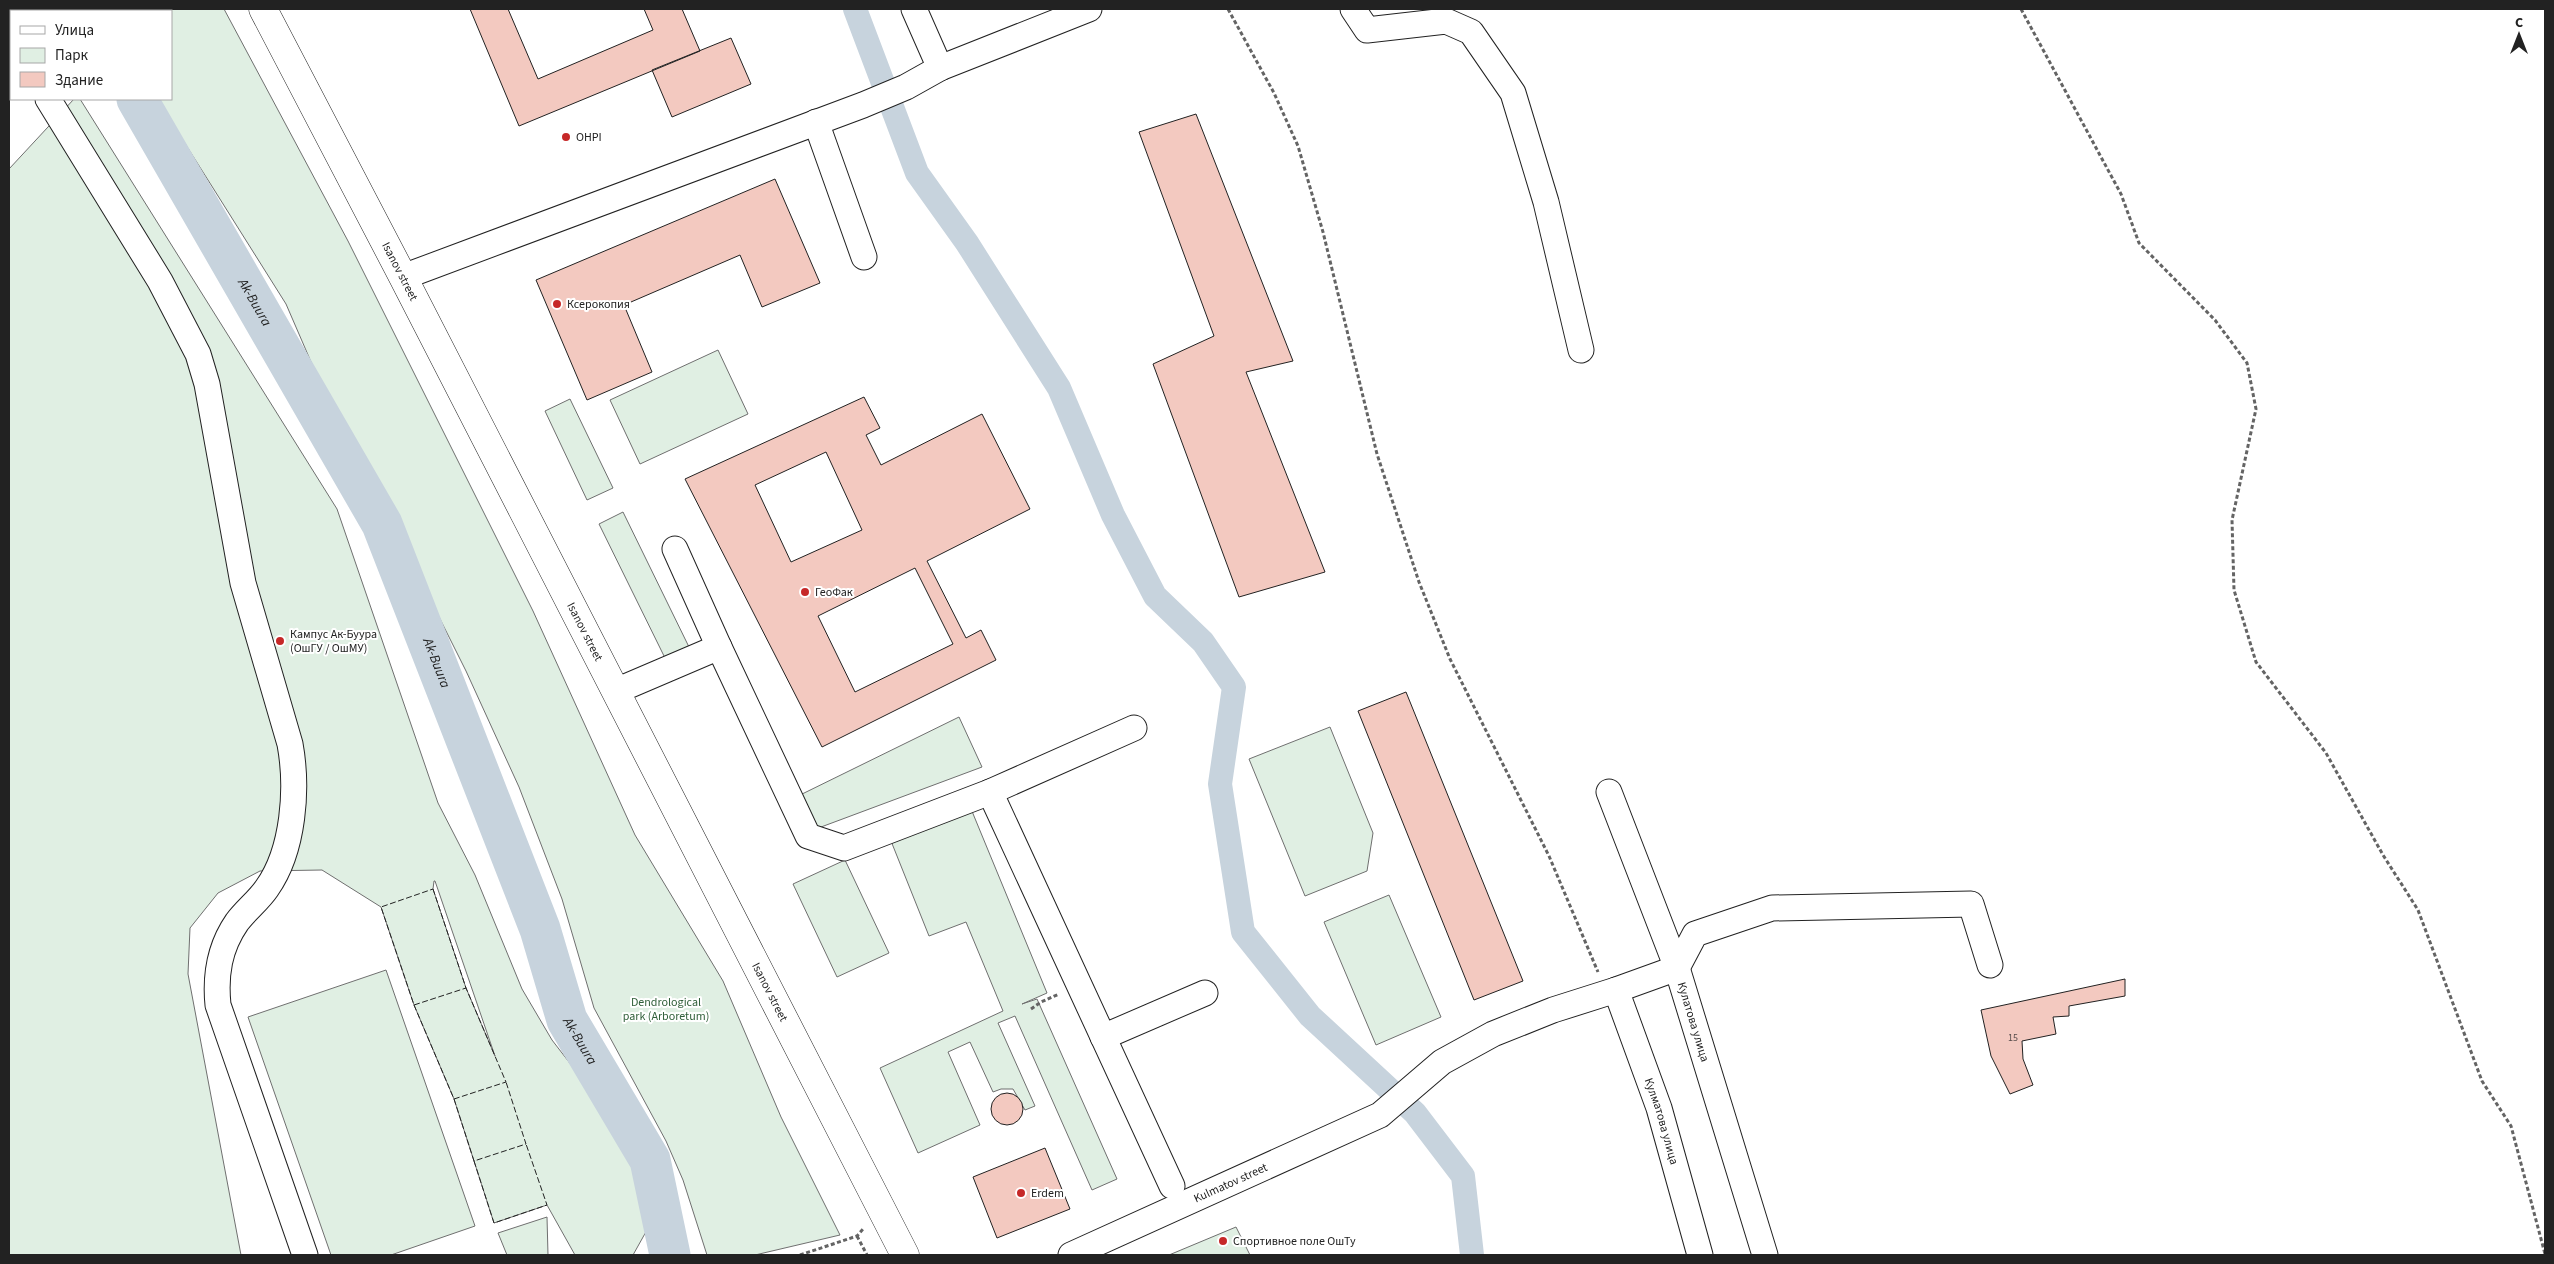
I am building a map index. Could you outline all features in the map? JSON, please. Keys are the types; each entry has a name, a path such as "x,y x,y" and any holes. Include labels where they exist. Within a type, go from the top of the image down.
{"main road":[{"name":"Isanov street","path":"263,9 403,277 905,1255"}],"street":[{"path":"914,9 940,68"},
{"path":"403,277 863,105 906,87 940,68 1090,9"},
{"path":"1353,9 1367,30 1446,21 1471,32 1513,93 1546,202 1581,350"},
{"path":"49,100 160,282 198,354 207,384 243,582 290,744 295,772 293,808 287,836 268,887 238,922 226,940 218,963 216,985 218,1005 306,1255"},
{"path":"816,122 864,257"},
{"path":"675,549 718,647 808,836 844,848 990,792 1134,728"},
{"path":"616,691 718,647"},
{"path":"990,792 1172,1186"},
{"name":"Кулатова улица","path":"1609,792 1677,968 1765,1255"},
{"path":"1677,968 1695,934 1772,908 1971,904 1990,965"},
{"name":"Kulmatov street","path":"1071,1255 1380,1115 1390,1109 1442,1062 1493,1034 1553,1010 1677,968"},
{"name":"Кулматова улица","path":"1616,990 1659,1108 1700,1255"},
{"path":"1103,1037 1205,993"}],"path":[{"path":"1228,9 1274,93 1298,146 1323,232 1377,454 1419,582 1454,668 1549,856 1590,957 1602,978 1616,990"},
{"path":"2021,9 2121,194 2139,243 2215,320 2247,363 2256,409 2232,520 2234,590 2256,662 2326,752 2383,855 2418,910 2482,1081 2511,1126 2545,1254"},
{"path":"1031,1009 1040,1002 1079,985"},
{"path":"800,1255 857,1236 880,1209"},
{"path":"857,1236 867,1255"}],"green space":[{"name":"Dendrological park (Arboretum)","path":"224,9 348,241 533,611 635,835 723,981 781,1117 840,1235 755,1255 707,1255 683,1180 666,1141 594,1008 562,899 519,787 466,671 407,553 353,459 286,304 158,100 172,100 172,10 100,10"},
{"path":"73,100 81,100 337,509 438,803 475,875 522,989 552,1040 629,1140 652,1221 633,1255 575,1255 547,1205 494,1223 454,1099 414,1005 381,907 322,870 260,871 218,893 190,928 188,974 241,1255 9,1255 9,169","holes":["434,881 495,1056 466,988 433,889"]},
{"path":"718,350 748,414 640,464 610,400"},
{"path":"570,399 613,488 587,500 545,411"},
{"path":"623,512 689,647 665,658 599,524"},
{"path":"959,717 982,767 813,830 796,797"},
{"path":"1330,727 1373,833 1367,871 1305,896 1249,759"},
{"path":"969,804 1047,993 1022,1004 1037,999 1117,1179 1092,1190 1015,1016 998,1023 1035,1106 1025,1110 1013,1089 1001,1089 993,1092 970,1042 948,1052 980,1125 918,1153 880,1068 1003,1011 966,922 929,936 889,836"},
{"path":"845,860 889,953 837,977 793,884"},
{"path":"1389,895 1441,1017 1376,1045 1324,922"},
{"path":"386,970 475,1226 391,1255 331,1255 248,1017"},
{"path":"547,1217 548,1255 507,1255 498,1233"},
{"name":"Спортивное поле ОшТу","path":"1236,1227 1250,1255 1169,1255"}],"building":[{"path":"470,9 508,9 538,79 653,30 644,9 682,9 700,51 519,126"},
{"path":"731,38 751,84 672,117 652,70"},
{"path":"1196,114 1293,361 1246,372 1325,572 1239,597 1153,364 1214,336 1139,132"},
{"path":"775,179 820,283 762,307 740,255 624,305 652,372 587,400 536,280"},
{"name":"ГеоФак","path":"864,397 880,428 866,435 881,465 982,414 1030,509 927,561 966,638 981,630 996,660 822,747 685,479","holes":["826,452 862,530 791,562 755,485","915,568 953,644 855,692 818,616"]},
{"path":"1406,692 1523,981 1474,1000 1358,711"},
{"path":"2125,979 2125,996 2069,1006 2069,1016 2053,1017 2056,1034 2022,1041 2023,1059 2033,1085 2010,1094 1991,1056 1981,1010"},
{"path":"1007,1093 1013,1094 1018,1098 1022,1103 1022,1115 1018,1120 1013,1124 1007,1125 1001,1124 996,1120 992,1115 991,1109 992,1103 996,1098 1001,1094"},
{"name":"Erdem","path":"1045,1148 1070,1209 997,1238 973,1177"}],"waterway":[{"path":"855,9 917,173 967,243 1059,388 1113,515 1155,596 1203,642 1234,687 1220,784 1243,932 1310,1016 1415,1113 1463,1176 1472,1255"},
{"name":"Ak-Buura","path":"138,100 382,524 540,929 567,1020 650,1160 670,1255"}],"fence":[{"path":"433,889 466,988 414,1005 381,907 433,889"},
{"path":"414,1005 454,1099 506,1082 466,988"},
{"path":"454,1099 474,1161 526,1144 506,1082"},
{"path":"474,1161 494,1223 547,1205 526,1144"}],"place":[{"name":"OHPI","path":"566,137"},
{"name":"Ксерокопия","path":"557,304"},
{"name":"ГеоФак","path":"805,592"},
{"name":"Кампус Ак-Буура (ОшГУ / ОшМУ)","path":"280,641"},
{"name":"Erdem","path":"1021,1193"},
{"name":"Спортивное поле ОшТу","path":"1223,1241"}]}
